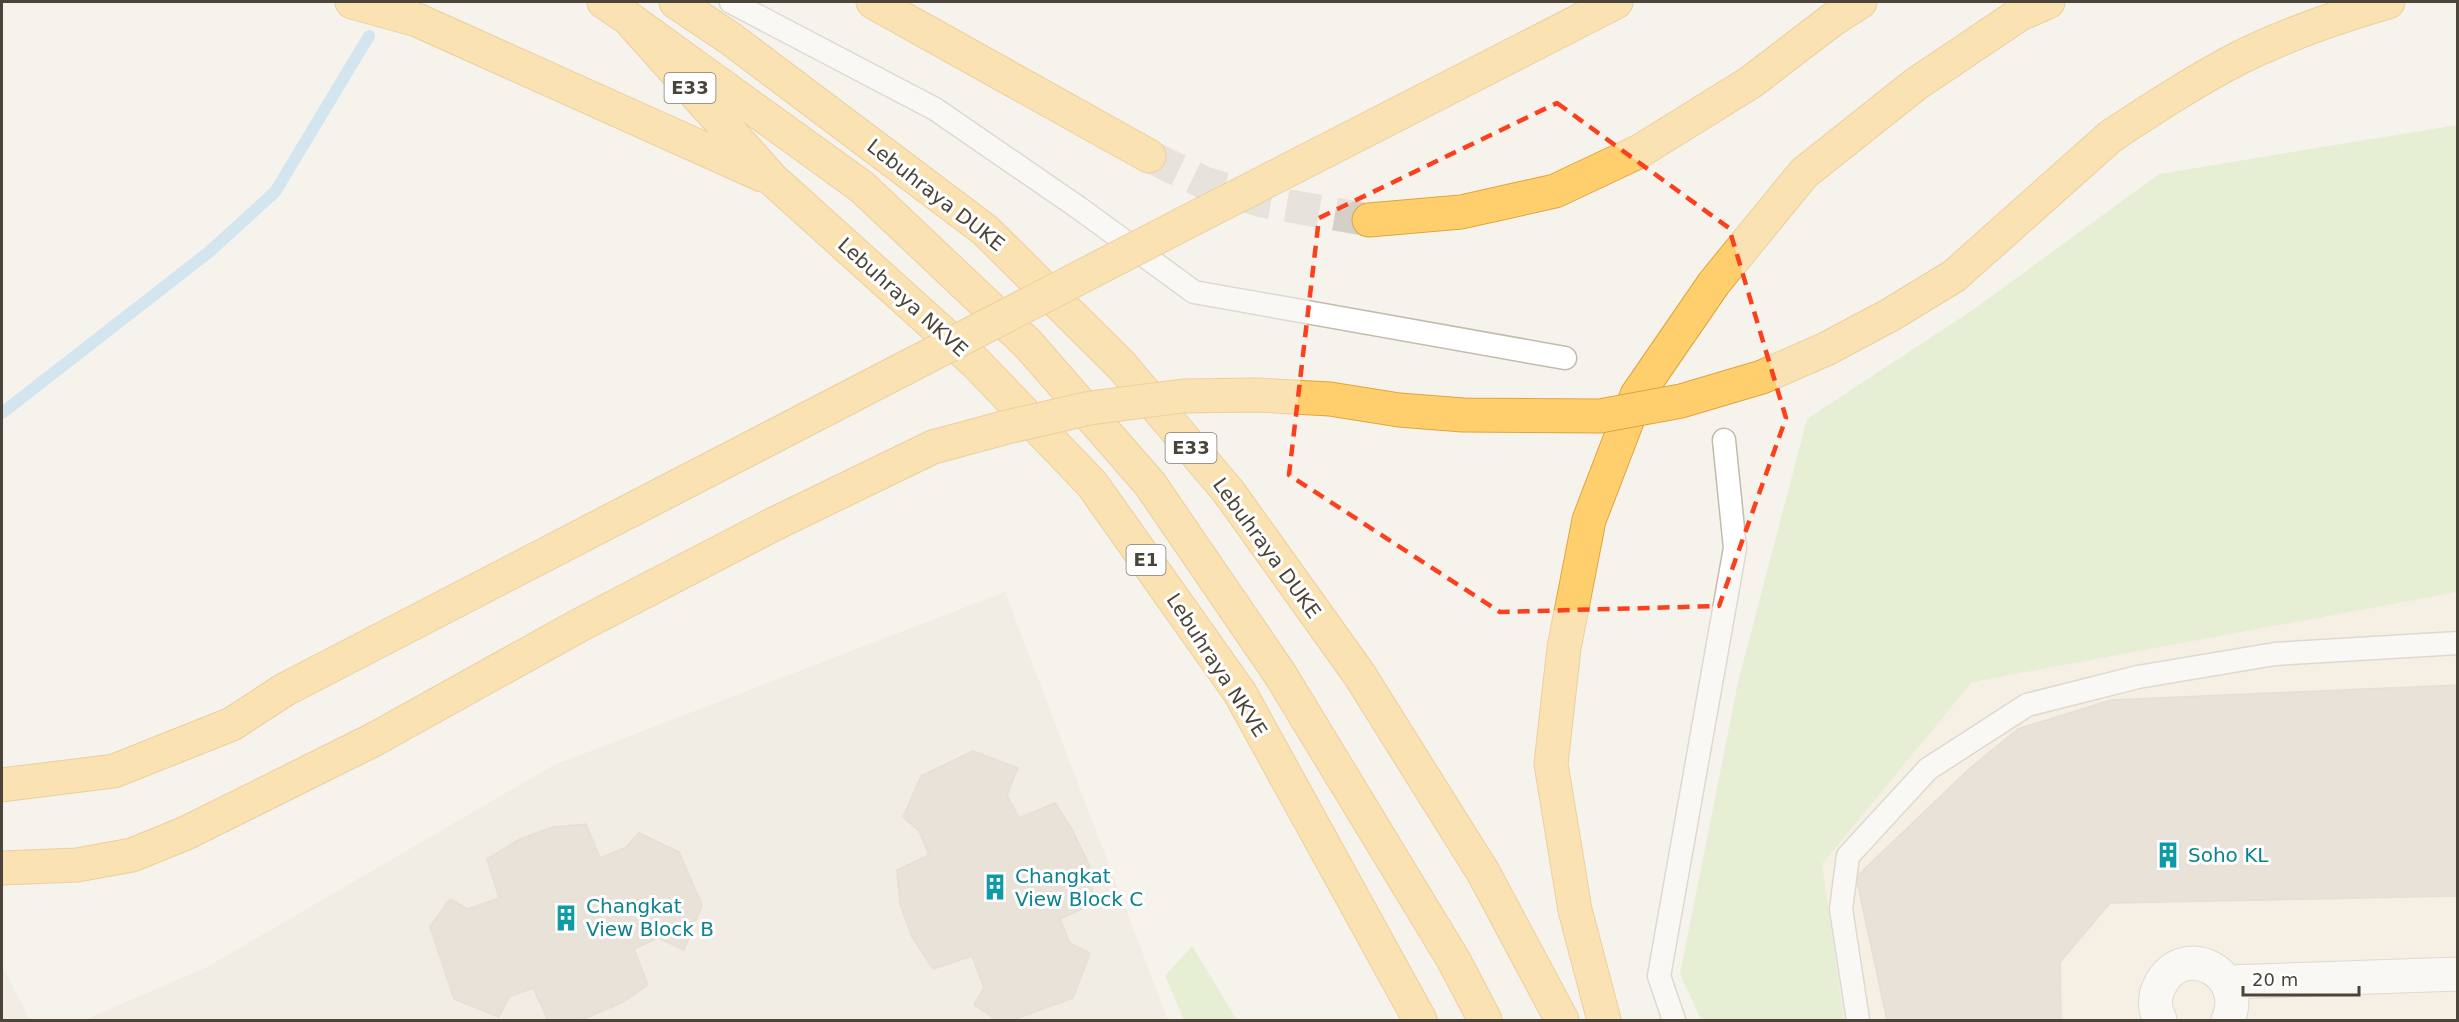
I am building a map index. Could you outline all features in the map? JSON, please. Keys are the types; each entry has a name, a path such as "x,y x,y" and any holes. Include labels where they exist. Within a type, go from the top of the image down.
{"highway":[{"path":"352,2 417,20 772,179"},
{"name":"Lebuhraya DUKE","path":"676,2 731,39 985,230 1122,366 1228,491 1359,674 1483,872 1563,1020"},
{"path":"873,2 1149,156"},
{"path":"2,785 114,771 232,724 284,690 1616,2"},
{"path":"1369,220 1461,212 1555,191 1640,151 1751,82 1832,20 1860,2"},
{"path":"1604,1020 1575,910 1551,764 1564,648 1589,520 1637,395 1714,283 1804,173 1916,84 2020,14 2048,2"},
{"path":"2,868 77,865 132,855 186,833 373,740 578,626 774,524 933,447 1090,408 1183,396 1257,395 1330,399 1399,410 1463,415 1600,416 1681,401 1762,377 1826,349 1890,315 1954,276 2111,136 2174,95 2237,60 2290,35 2388,2"},
{"name":"Lebuhraya DUKE","path":"616,10 772,179"},
{"name":"Lebuhraya DUKE","path":"616,10 862,187 1028,344 1150,484 1280,674 1453,959 1485,1020"},
{"name":"Lebuhraya NKVE","path":"772,179 976,363 1092,484 1240,693 1420,1020"}],"street":[{"path":"2160,1020 2155,1003 2156,991 2172,970 2182,964 2207,966 2227,982 2233,1007 2228,1020"},
{"path":"2227,982 2457,974"}],"lane":[{"path":"731,2 935,109 1079,208 1194,292 1565,358"},
{"path":"1674,1020 1659,976 1735,548 1724,440"},
{"path":"1858,1020 1841,909 1848,856 1928,769 2027,705 2138,677 2276,654 2457,643"}],"highlighted area":[{"path":"1557,103 1729,228 1786,418 1719,606 1500,612 1289,475 1319,218"}],"shaded area":[{"path":"1005,592 1168,1020 84,1020 207,967 554,765"},
{"path":"2457,592 2457,1020 1844,1020 1822,864 1972,682"},
{"path":"2,966 30,1020 2,1020"}],"green space":[{"path":"2457,125 2457,592 1972,682 1822,864 1844,1020 1701,1020 1680,974 1738,682 1807,419 1974,309 2159,174"},
{"path":"1192,946 1237,1020 1184,1020 1165,976"}],"building":[{"name":"Soho KL","path":"2458,685 2458,896 2110,903 2060,962 2061,1020 1887,1020 1856,877 1969,769 2018,729 2111,700"},
{"name":"Changkat View Block C","path":"973,751 1018,768 1007,795 1019,818 1055,803 1072,829 1089,865 1094,903 1060,919 1070,943 1090,953 1073,998 1013,1020 997,1020 974,1005 984,987 972,956 933,969 912,937 900,904 897,870 929,855 919,831 903,817 921,776"},
{"name":"Changkat View Block B","path":"586,824 600,858 625,848 639,833 679,852 702,905 684,950 658,938 634,949 648,985 623,1002 586,1018 548,1020 533,988 509,997 499,1017 454,999 430,927 450,899 468,909 499,898 487,859 520,839 553,827"}],"waterway":[{"path":"2,413 209,252 275,192 369,36"}],"tunnel":[{"path":"1149,156 1205,183 1262,201 1369,220"}],"place":[{"name":"Soho KL","path":"2168,855"},
{"name":"Changkat View Block C","path":"995,887"},
{"name":"Changkat View Block B","path":"566,918"}]}
